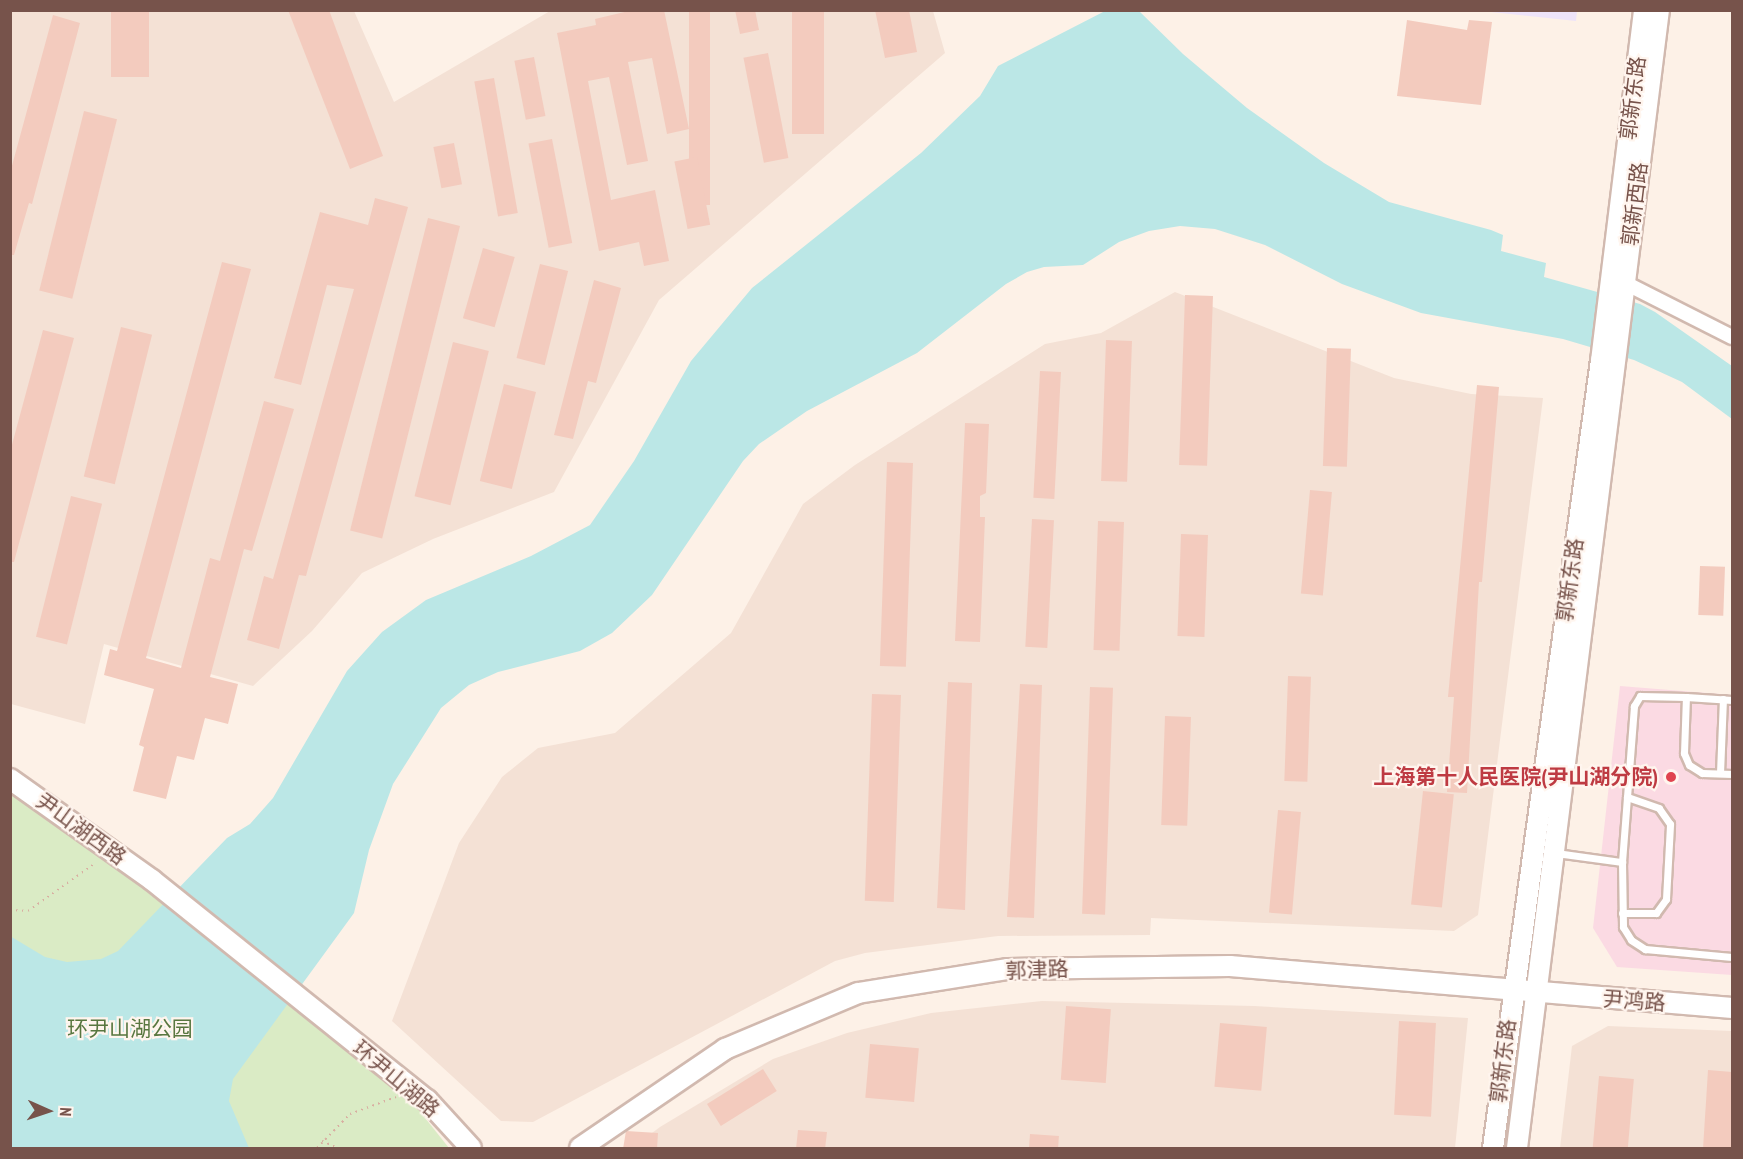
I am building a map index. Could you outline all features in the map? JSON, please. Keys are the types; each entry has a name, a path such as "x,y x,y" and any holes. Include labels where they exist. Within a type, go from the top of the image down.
{"main road":[{"name":"郭新东路","path":"1493,1149 1512,991 1620,286 1644,10"},
{"name":"郭新西路","path":"1620,286 1659,10"},
{"name":"郭新东路","path":"1517,1149 1554,852 1609,362"},
{"name":"尹山湖西路","path":"10,779 152,880 318,1014"},
{"name":"郭津路","path":"580,1149 725,1049 858,993 1008,969 1230,966 1536,994"},
{"name":"尹鸿路","path":"1536,994 1732,1008"},
{"name":"环尹山湖路","path":"318,1014 427,1100 471,1149"}],"street":[{"path":"1620,286 1732,337"}],"lane":[{"path":"1732,700 1640,696 1634,706 1622,862 1622,913 1631,940 1645,949 1732,957"},
{"path":"1686,697 1684,753 1689,765 1702,772 1732,774"},
{"path":"1720,773 1723,699"},
{"path":"1622,913 1656,913 1666,899 1670,824 1659,808 1627,797"},
{"path":"1554,852 1622,862"}],"path":[{"path":"10,910 28,911 94,864"},
{"path":"317,1149 322,1141 350,1114 396,1097"},
{"path":"322,1141 338,1149"}],"shaded area":[{"path":"10,11 354,11 394,102 550,11 933,11 945,53 659,300 554,492 433,539 362,573 312,631 253,686 104,644 85,724 11,704"},
{"path":"1482,11 1577,11 1576,21"},
{"path":"1175,292 1394,378 1471,394 1543,398 1478,915 1454,931 1151,918 1150,935 998,936 865,953 835,961 533,1122 501,1121 392,1021 459,843 502,777 538,748 615,733 731,633 803,504 855,465 1045,344 1101,333"},
{"name":"上海第十人民医院(尹山湖分院)","path":"1620,686 1732,695 1732,975 1617,967 1593,928"},
{"path":"1042,1001 1254,1006 1468,1018 1455,1148 632,1148 660,1127 773,1059 847,1033 931,1013"},
{"path":"1608,1026 1732,1031 1732,1148 1560,1148 1572,1046"}],"green space":[{"name":"环尹山湖公园","path":"10,792 113,865 406,1094 449,1148 11,1148"}],"water":[{"path":"1105,11 1139,11 1183,54 1247,108 1324,163 1389,202 1491,230 1503,235 1501,251 1546,263 1544,277 1640,304 1655,312 1732,366 1732,419 1682,382 1634,360 1563,339 1421,313 1342,284 1265,245 1215,229 1180,226 1149,231 1119,242 1083,265 1044,267 1027,272 1006,284 917,353 807,411 759,444 743,461 652,595 612,633 580,651 498,672 469,685 441,708 393,784 369,850 354,913 233,1079 229,1101 249,1148 11,1148 10,936 45,957 67,962 101,959 118,951 227,838 250,824 273,798 347,671 382,632 426,600 531,556 590,525 634,461 691,361 752,288 921,153 980,96 998,66"}],"building":[{"path":"111,10 149,10 149,77 111,77"},
{"path":"288,10 329,10 383,156 350,169"},
{"path":"633,10 664,10 689,129 667,134 652,58 628,62 648,161 627,165 609,77 588,81 611,200 655,190 669,261 644,266 639,242 599,251 557,33 596,25 595,19"},
{"path":"689,10 710,10 710,205 689,205"},
{"path":"735,10 755,10 759,30 740,34"},
{"path":"792,10 824,10 824,134 792,134"},
{"path":"875,10 909,10 917,52 885,58"},
{"path":"53,15 80,23 32,204 29,203 14,255 10,255 10,173"},
{"path":"1407,20 1467,30 1469,20 1492,22 1481,105 1397,96"},
{"path":"768,53 788,158 764,163 743,58"},
{"path":"534,57 545,116 526,120 514,61"},
{"path":"494,78 518,213 498,216 474,81"},
{"path":"84,111 117,119 72,299 39,291"},
{"path":"552,139 572,243 549,248 528,144"},
{"path":"454,143 462,184 441,188 433,147"},
{"path":"697,157 710,225 688,229 674,161"},
{"path":"375,198 408,207 306,576 299,575 279,649 247,640 264,576 273,579 354,289 327,285 301,385 274,378 320,212 368,225"},
{"path":"428,218 460,226 382,538 350,530"},
{"path":"483,248 515,257 495,327 463,318"},
{"path":"222,262 251,269 146,658 181,668 210,558 220,561 264,401 294,409 252,551 244,549 210,677 238,684 228,724 205,718 194,760 177,756 166,799 133,791 144,747 139,745 154,689 104,675 110,649 117,651"},
{"path":"540,264 568,271 545,365 517,358"},
{"path":"594,280 621,288 596,383 588,381 573,439 554,435"},
{"path":"1185,295 1213,296 1207,466 1179,465"},
{"path":"121,327 152,335 115,484 84,476"},
{"path":"43,330 74,338 14,562 10,562 10,452"},
{"path":"1106,340 1132,341 1127,482 1101,481"},
{"path":"453,342 489,351 450,505 415,496"},
{"path":"1327,348 1351,349 1347,467 1323,466"},
{"path":"1040,371 1061,372 1054,499 1033,498"},
{"path":"504,384 536,392 512,489 480,481"},
{"path":"1477,385 1499,387 1482,582 1479,582 1467,793 1447,792 1454,697 1448,697"},
{"path":"965,423 989,424 986,493 980,496 980,517 985,517 980,642 955,641"},
{"path":"887,462 913,463 906,667 880,666"},
{"path":"1310,490 1332,492 1323,596 1301,594"},
{"path":"71,496 102,504 67,644 36,637"},
{"path":"1032,519 1054,520 1047,648 1025,647"},
{"path":"1098,521 1124,522 1119,651 1093,650"},
{"path":"1181,534 1208,535 1204,637 1177,636"},
{"path":"1700,566 1725,567 1723,616 1698,615"},
{"path":"1288,676 1311,677 1307,782 1284,781"},
{"path":"948,682 972,683 965,910 937,908"},
{"path":"1020,684 1042,685 1034,918 1007,917"},
{"path":"1090,687 1113,688 1105,915 1082,914"},
{"path":"872,694 901,695 894,902 865,901"},
{"path":"1165,716 1191,717 1187,826 1161,825"},
{"path":"1423,791 1454,794 1442,908 1411,904"},
{"path":"1278,810 1301,812 1292,915 1269,913"},
{"path":"1066,1006 1111,1009 1106,1083 1061,1080"},
{"path":"1399,1021 1436,1023 1431,1117 1394,1115"},
{"path":"1220,1023 1267,1027 1261,1091 1214,1087"},
{"path":"870,1044 919,1048 914,1102 865,1098"},
{"path":"763,1069 777,1091 721,1126 707,1104"},
{"path":"1708,1070 1732,1072 1732,1149 1703,1149"},
{"path":"1599,1076 1634,1079 1628,1148 1593,1148"},
{"path":"798,1130 827,1132 825,1149 796,1149"},
{"path":"626,1131 658,1133 657,1149 623,1149"},
{"path":"1030,1134 1059,1136 1058,1148 1029,1148"}],"place":[{"name":"上海第十人民医院(尹山湖分院)","path":"1671,777"}]}
